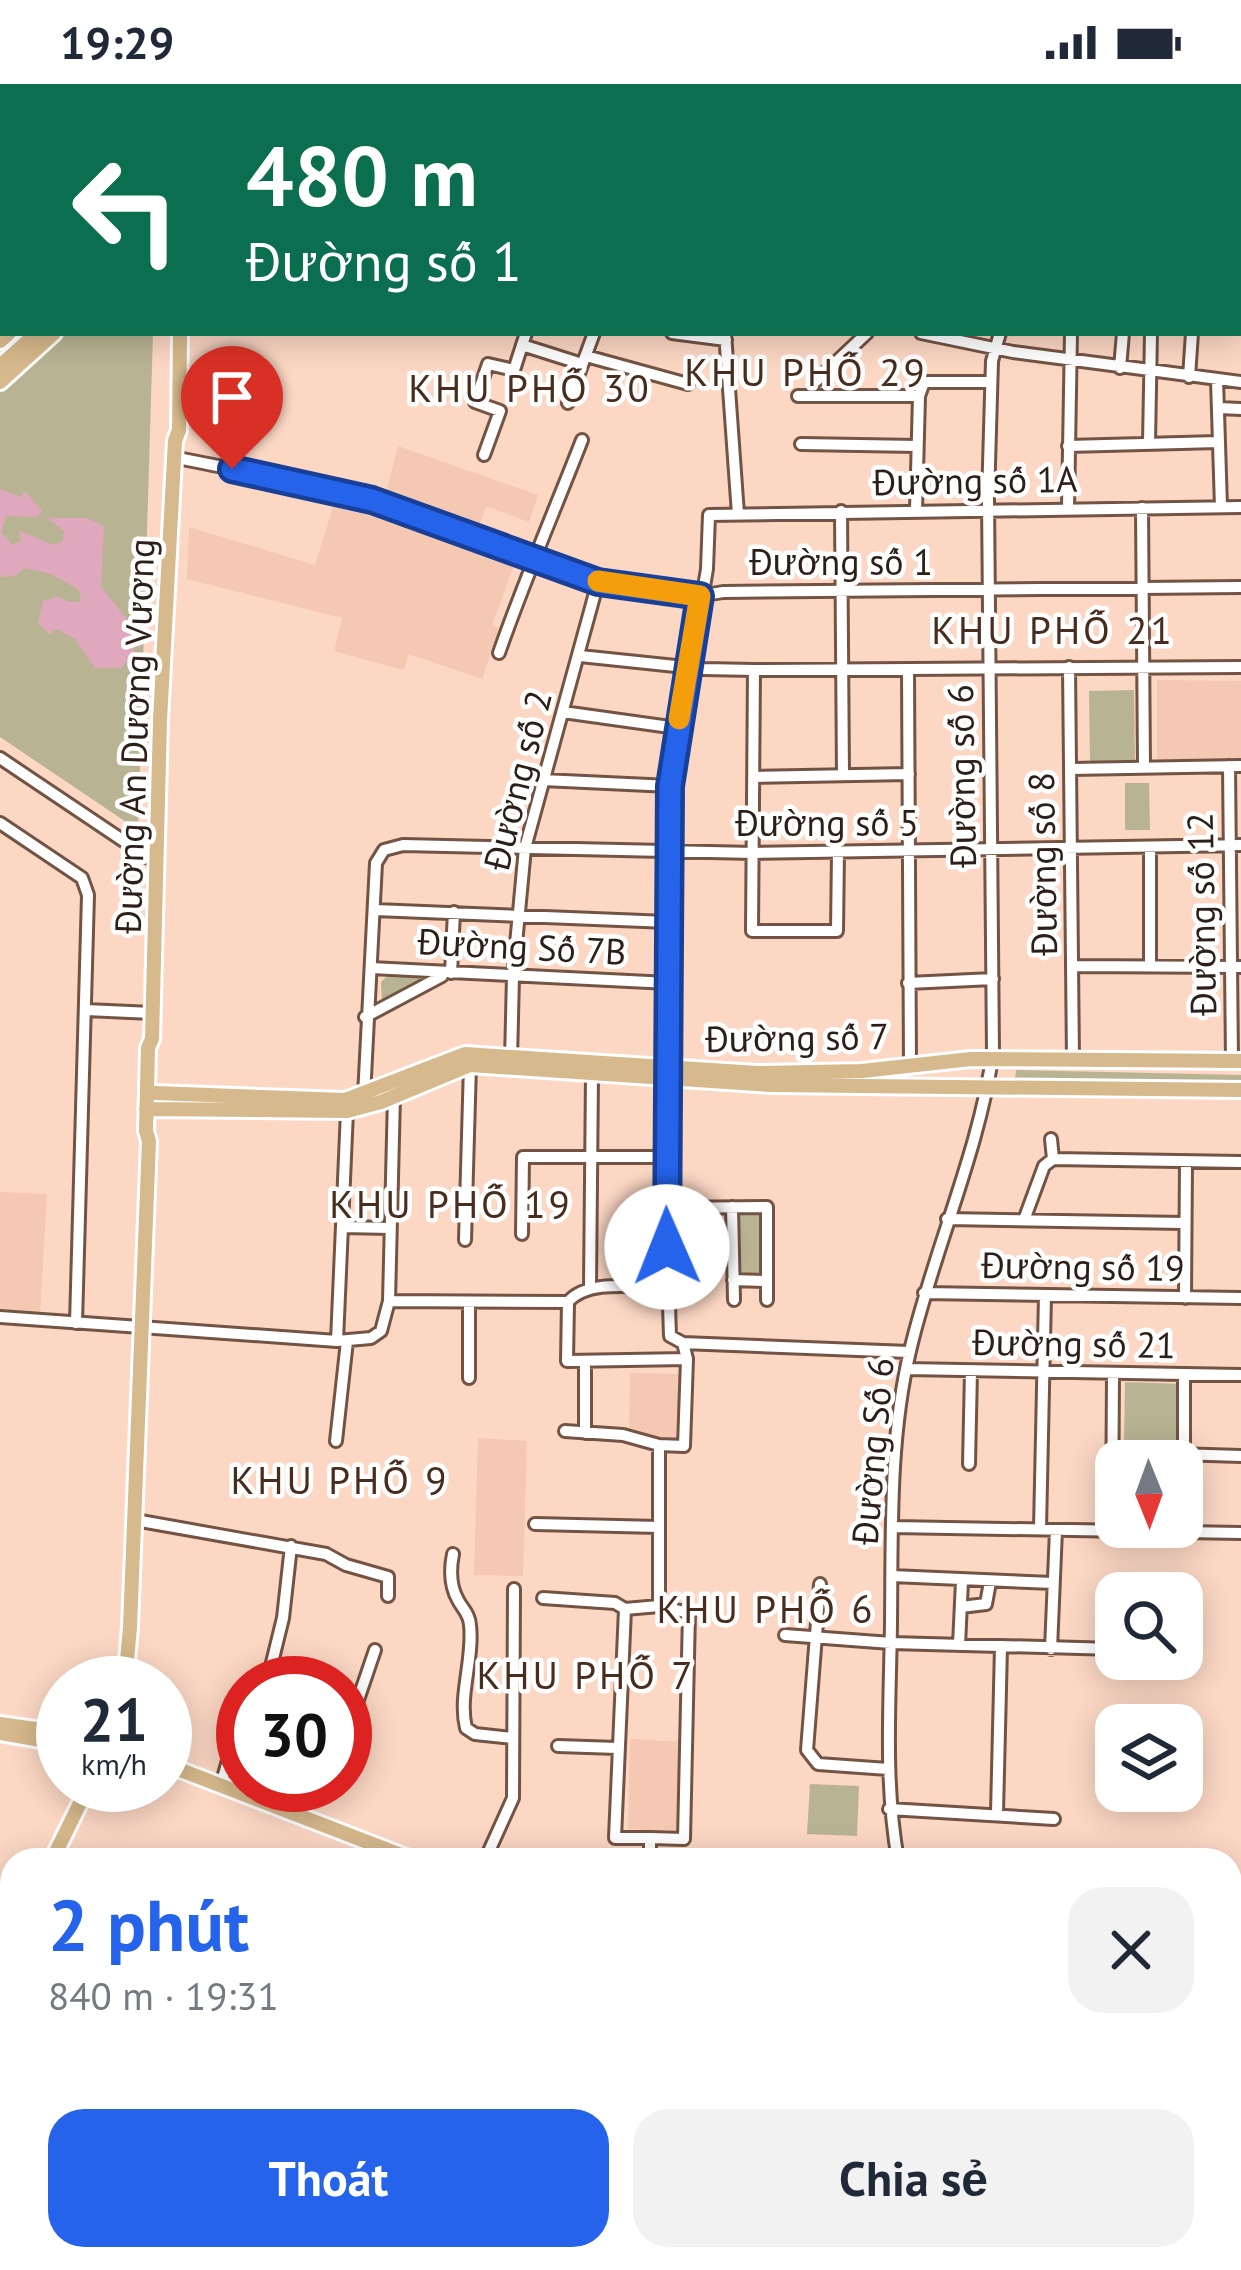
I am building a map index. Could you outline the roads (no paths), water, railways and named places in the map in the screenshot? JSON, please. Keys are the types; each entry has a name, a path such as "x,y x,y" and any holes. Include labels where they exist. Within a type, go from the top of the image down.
{"main road":[{"path":"0,366 34,336"},
{"path":"0,382 51,336"},
{"name":"Đường An Dương Vương","path":"127,1656 157,1049 152,1013 160,720 179,430 180,336"},
{"name":"Đường số 7","path":"151,1101 347,1112 465,1054 592,1075 757,1073 992,1058 1237,1061"},
{"name":"Đường số 7","path":"151,1101 365,1100 394,1096 470,1065 511,1061 841,1087 1241,1090"},
{"path":"0,1724 36,1729"},
{"path":"0,1733 36,1739"},
{"path":"58,1848 76,1812"},
{"path":"285,1812 382,1848"}],"street":[{"path":"568,404 593,336"},
{"path":"726,336 739,514"},
{"path":"816,381 864,336"},
{"path":"935,336 1120,368 1241,382"},
{"path":"994,349 999,336"},
{"path":"1068,508 1070,336"},
{"path":"1120,368 1123,336"},
{"path":"1149,443 1151,336"},
{"path":"1189,376 1192,336"},
{"path":"484,454 500,411 475,402 488,364 514,370 524,339 584,360 688,384"},
{"name":"Đường số 6","path":"992,1058 988,509 994,349"},
{"path":"1217,380 1221,507"},
{"path":"916,511 919,396 924,382 991,382"},
{"path":"798,396 919,396"},
{"path":"1220,408 1241,409"},
{"path":"499,653 532,556 582,440"},
{"path":"1068,446 1218,442"},
{"path":"801,444 917,446"},
{"name":"Đường số 1","path":"175,457 372,500 598,582 700,596 842,590 1241,587"},
{"name":"Đường số 1A","path":"700,596 707,568 709,514 1241,507"},
{"path":"1142,508 1144,768"},
{"path":"841,511 843,775"},
{"name":"Đường số 2","path":"511,1061 525,848 598,582"},
{"path":"700,596 670,786 666,1074 670,1336 682,1343 909,1352"},
{"path":"580,656 754,670 1241,667"},
{"name":"Đường số 8","path":"1070,668 1073,1060"},
{"path":"908,669 910,1065"},
{"path":"754,670 752,931 837,931 838,852"},
{"path":"563,712 677,728"},
{"path":"0,758 158,864"},
{"path":"1071,769 1235,766"},
{"name":"Đường số 12","path":"1235,766 1237,1061"},
{"path":"754,777 909,774"},
{"path":"543,780 670,786"},
{"path":"0,823 87,886 76,1324"},
{"name":"Đường số 5","path":"365,1100 365,1017 376,863 384,850 419,844 754,853 1236,845"},
{"path":"1150,847 1150,966"},
{"path":"375,910 668,922"},
{"path":"448,974 454,913"},
{"path":"1072,966 1237,967"},
{"name":"Đường Số 7B","path":"371,968 669,983"},
{"name":"Đường Số 7B","path":"365,1017 448,974"},
{"path":"908,982 993,979"},
{"path":"86,1010 152,1013"},
{"name":"Đường Số 6","path":"896,1848 889,1809 890,1643 893,1527 906,1369 992,1058"},
{"path":"465,1240 470,1065"},
{"path":"590,1288 592,1075"},
{"path":"0,1318 342,1341 371,1337 380,1331 389,1301 394,1096"},
{"path":"336,1442 347,1112"},
{"path":"1051,1139 1053,1159"},
{"path":"522,1234 523,1157 666,1157"},
{"path":"1024,1220 1044,1166 1053,1159 1241,1162"},
{"path":"1185,1298 1186,1162"},
{"path":"666,1208 767,1207 767,1300"},
{"path":"733,1208 734,1300"},
{"path":"947,1219 1185,1223"},
{"path":"343,1227 390,1228"},
{"path":"734,1280 767,1281"},
{"path":"668,1287 590,1288 577,1293 568,1302 567,1361 686,1359"},
{"name":"Đường số 19","path":"924,1293 1241,1298"},
{"path":"1040,1529 1045,1295"},
{"path":"389,1301 568,1302"},
{"path":"469,1302 469,1378"},
{"path":"566,1431 684,1446 686,1359 682,1343"},
{"path":"584,1433 585,1361"},
{"name":"Đường số 21","path":"906,1369 1241,1375"},
{"path":"969,1463 971,1371"},
{"path":"1112,1374 1112,1440"},
{"path":"1184,1375 1184,1440"},
{"path":"659,1445 659,1606"},
{"path":"1203,1455 1241,1456"},
{"path":"135,1520 326,1554 346,1565 388,1576 388,1596"},
{"path":"535,1524 659,1527"},
{"path":"893,1527 1095,1531"},
{"path":"1052,1649 1056,1530"},
{"path":"1203,1532 1241,1533"},
{"path":"274,1656 291,1546"},
{"path":"453,1554 453,1586 471,1626 463,1714 466,1729 512,1738"},
{"path":"892,1576 1053,1583"},
{"path":"959,1646 962,1581"},
{"path":"961,1607 986,1604 990,1582"},
{"path":"820,1584 807,1750 818,1764 888,1768"},
{"path":"490,1848 512,1798 514,1589"},
{"path":"543,1598 615,1603 625,1609 659,1606 689,1613 684,1839 615,1838 625,1609"},
{"path":"785,1636 1095,1649"},
{"path":"997,1813 1001,1647"},
{"path":"372,1659 375,1650"},
{"path":"558,1746 617,1748"},
{"path":"889,1809 1054,1819"},
{"path":"650,1838 650,1848"}],"district":[{"name":"KHU PHỐ 29","path":"806,371"},
{"name":"KHU PHỐ 30","path":"530,387"},
{"name":"KHU PHỐ 21","path":"1053,629"},
{"name":"KHU PHỐ 19","path":"451,1203"},
{"name":"KHU PHỐ 9","path":"340,1479"},
{"name":"KHU PHỐ 6","path":"766,1608"},
{"name":"KHU PHỐ 7","path":"586,1674"}]}
